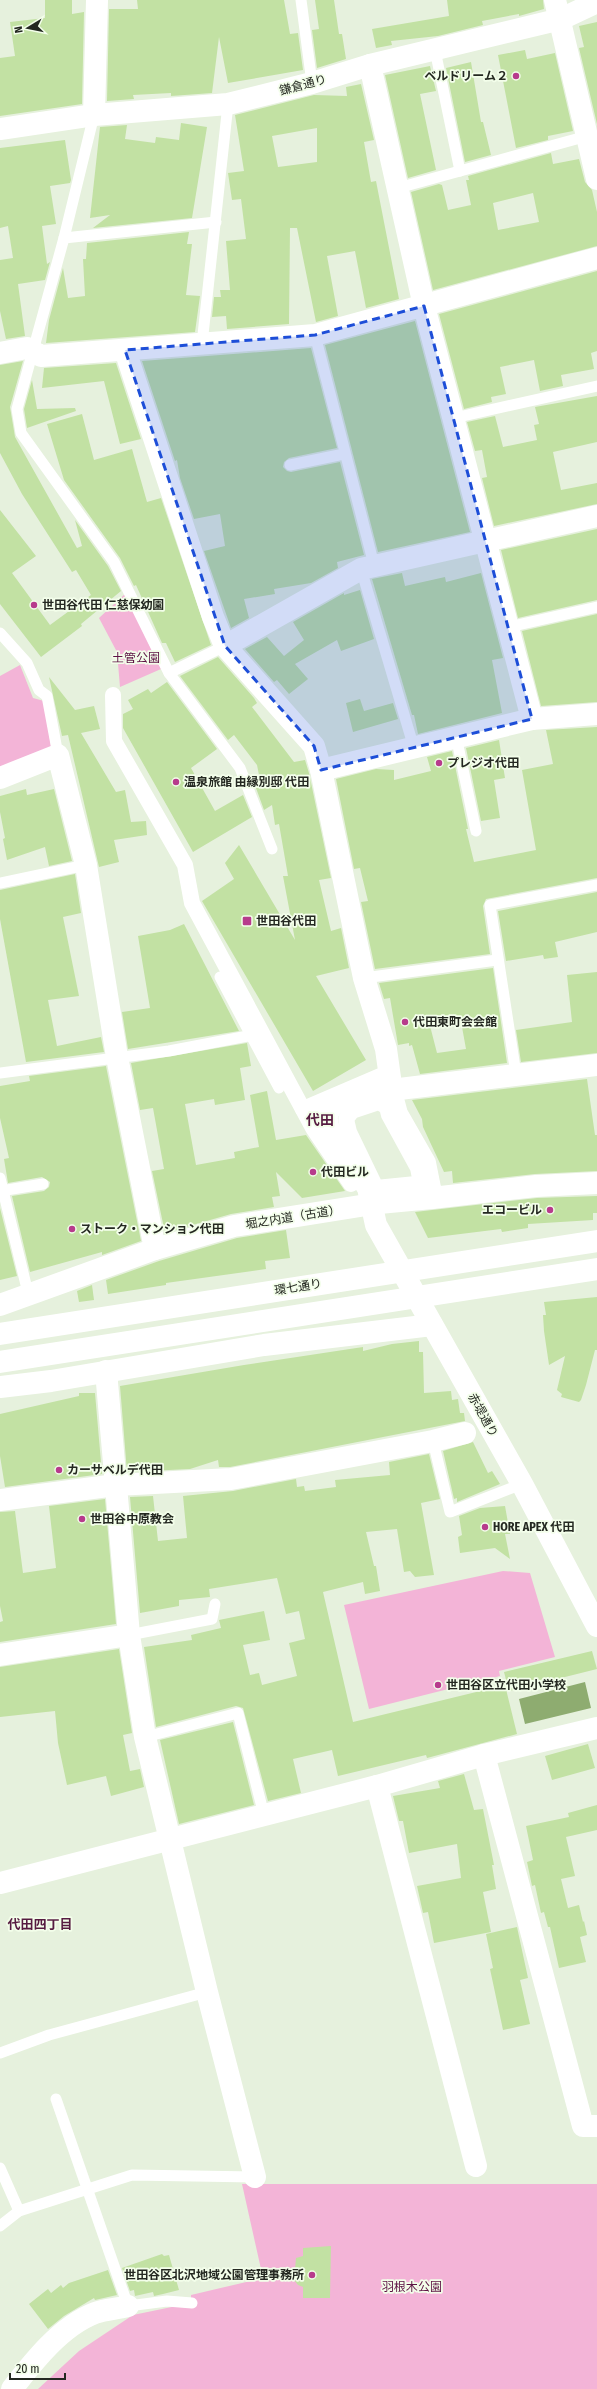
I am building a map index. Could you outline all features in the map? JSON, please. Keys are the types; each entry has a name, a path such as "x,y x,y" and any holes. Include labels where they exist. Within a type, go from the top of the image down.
{"street":[{"path":"94,115 97,0"},
{"name":"鎌倉通り","path":"0,129 94,115 228,104 312,83 370,65 435,50 558,9 597,2"},
{"path":"558,9 592,135 597,179"},
{"path":"370,65 424,306 532,719"},
{"path":"0,353 26,348 41,356 315,336 597,258"},
{"path":"125,350 214,617 226,646 314,746 321,770 364,978 386,1048 385,1083 397,1114 425,1163 432,1198"},
{"path":"226,646 368,567 597,516"},
{"path":"113,695 114,741 185,865 192,902 313,1128 351,1184"},
{"path":"321,770 414,748 456,736 532,719 597,714"},
{"path":"0,778 58,755 86,865 117,1057 155,1249"},
{"path":"303,1109 385,1083 516,1074 597,1065"},
{"name":"赤堤通り","path":"385,1083 367,1094 335,1104 329,1110 326,1119 329,1129 368,1188 370,1204 376,1225 522,1484 597,1626"},
{"path":"379,1102 387,1107 389,1115 418,1168 420,1177 416,1184 392,1183 376,1188 349,1132 346,1119 352,1112 379,1102"},
{"name":"堀之内道（古道）","path":"0,1305 28,1293 155,1249 234,1226 370,1204 536,1186 597,1183"},
{"name":"環七通り","path":"0,1334 597,1241"},
{"path":"0,1362 597,1269"},
{"path":"0,1387 51,1382 106,1371 264,1345 430,1321"},
{"path":"106,1371 130,1635 145,1737 169,1840 255,2177"},
{"path":"0,1500 116,1486 231,1479 432,1441 465,1433"},
{"path":"0,1655 130,1635"},
{"path":"0,1883 377,1786 484,1755 596,1732"},
{"path":"484,1755 583,2126 597,2126"},
{"path":"377,1786 476,2166"},
{"path":"12,2389 32,2362 62,2333 95,2313 128,2306"}],"lane":[{"path":"301,0 312,83"},
{"path":"435,50 460,171"},
{"path":"202,344 228,104"},
{"path":"94,115 64,238 17,409 21,433 114,562 169,673 240,768 272,849"},
{"path":"398,188 592,135"},
{"path":"64,238 216,222"},
{"path":"315,336 344,454 368,567 414,748"},
{"path":"454,418 597,386"},
{"path":"290,465 344,454"},
{"path":"509,627 597,607"},
{"path":"0,632 27,663 39,690 48,696 58,755"},
{"path":"169,673 226,646"},
{"path":"456,736 476,831"},
{"path":"0,883 86,865"},
{"path":"516,1074 497,960 490,905 597,885"},
{"path":"364,978 497,960"},
{"path":"220,977 253,1035 280,1088"},
{"path":"0,1073 169,1051 253,1035"},
{"path":"0,1178 1,1191 28,1293"},
{"path":"1,1191 43,1184"},
{"path":"432,1441 450,1512 522,1484"},
{"path":"130,1635 212,1619 215,1604"},
{"path":"145,1737 238,1713 264,1815"},
{"path":"0,2053 49,2035 207,1992"},
{"path":"56,2099 89,2190 128,2306 167,2301 192,2303"},
{"path":"0,2168 20,2211"},
{"path":"0,2226 20,2211 132,2175 255,2177"}],"highlighted area":[{"path":"424,306 532,719 321,770 314,746 225,646 125,350 315,335"}],"green space":[{"name":"土管公園","path":"125,594 161,669 120,687 117,652 99,618"},
{"path":"20,665 33,698 44,701 52,752 0,772 0,676"},
{"path":"503,1571 530,1573 555,1657 499,1671 500,1676 369,1709 344,1605"},
{"name":"羽根木公園","path":"242,2184 597,2184 597,2389 38,2389 79,2351 133,2315 191,2303 191,2295 263,2278"}],"shaded area":[{"path":"585,1682 591,1708 525,1724 519,1699"}],"building":[{"path":"45,0 72,0 72,14 84,12 82,104 0,116 0,58 15,56 10,22 45,18"},
{"path":"137,0 284,0 290,34 298,33 303,70 228,83 219,37 212,93 171,96 171,93 133,95 134,99 107,101 109,9 138,9"},
{"path":"315,0 334,0 339,34 342,34 346,59 317,68 312,30 319,29"},
{"path":"447,0 543,0 544,9 519,16 519,14 482,21 483,25 438,36 391,41 392,45 376,48 372,29 449,16"},
{"path":"597,22 597,124 579,48 584,47 579,26"},
{"path":"525,50 527,59 555,53 573,131 548,136 548,140 516,148 498,55"},
{"path":"471,62 481,122 483,122 491,155 465,162 446,68"},
{"path":"430,66 436,91 420,94 436,170 408,178 385,75"},
{"path":"361,84 374,140 364,142 371,182 376,181 399,299 366,308 355,251 327,256 338,316 316,322 297,228 290,228 289,324 227,329 226,316 212,317 214,297 221,297 220,290 230,290 226,241 246,239 241,199 232,200 228,173 244,171 235,115 314,95 347,96 346,87","holes":["317,128 317,162 278,167 272,136"]},
{"path":"181,123 207,127 192,218 93,228 110,215 90,218 100,127 127,125 125,139 155,143 156,137 179,140"},
{"path":"65,140 71,180 70,183 50,186 56,224 42,226 47,264 50,262 45,280 18,284 25,336 6,339 0,311 0,260 13,258 8,226 0,228 0,148"},
{"path":"551,153 553,164 579,159 585,182 592,190 597,212 597,246 433,290 411,192 439,184 442,185 448,210 471,205 466,180 469,180 468,176","holes":["533,193 539,222 498,230 493,203"]},
{"path":"189,232 187,244 192,244 186,295 200,296 195,332 46,343 49,320 63,268 68,298 85,296 83,259 86,259 87,243"},
{"path":"597,271 597,351 591,353 594,369 561,375 563,386 540,391 534,360 500,367 506,394 491,397 492,402 464,409 439,314"},
{"path":"415,321 470,532 378,552 325,345"},
{"path":"311,348 337,448 289,458 284,462 283,467 287,471 291,472 340,462 364,555 337,562 338,568 311,583 274,589 275,594 244,599 249,618 231,628 204,551 225,546 220,514 194,519 180,478 177,460 175,461 142,361"},
{"path":"23,361 10,407 15,437 77,548 82,546 75,520 108,566 121,591 81,624 82,626 41,657 0,604 0,510 36,556 12,573 50,625 91,595 76,570 72,572 22,494 0,453 0,365"},
{"path":"116,363 141,439 120,444 104,381 42,388 44,368"},
{"path":"32,380 37,409 75,408 76,411 27,428 24,409"},
{"path":"597,396 597,442 553,452 561,490 597,483 597,504 494,526 482,478 487,477 482,450 475,451 467,422 495,416 503,447 537,440 534,425 539,424 535,407"},
{"path":"82,414 94,460 132,449 147,502 161,498 211,645 175,662 166,643 162,643 136,585 134,586 120,558 64,480 47,424"},
{"path":"597,529 597,600 518,618 501,550"},
{"path":"402,573 405,586 445,577 446,582 481,573 503,658 492,660 502,713 418,734 414,715 412,715 372,579"},
{"path":"360,590 374,639 341,651 337,640 295,664 308,679 289,694 277,680 274,682 245,649 267,637 284,656 304,640 293,622 344,593 344,595"},
{"path":"597,614 597,702 541,706 522,631"},
{"path":"218,657 254,698 257,703 252,707 294,762 305,760 309,773 331,878 319,880 331,931 341,928 349,968 316,976 366,1060 313,1091 202,901 234,879 225,863 239,845 295,940 283,876 288,876 279,824 275,825 272,805 264,810 256,788 261,785 257,765 234,735 228,740 180,676"},
{"path":"49,677 75,710 94,706 100,729 81,733 116,792 125,790 131,822 146,821 147,835 114,840 119,862 99,867 68,735 62,736"},
{"name":"温泉旅館 由縁別邸 代田","path":"167,682 217,749 191,768 215,811 243,795 252,817 193,852 123,728 123,714 133,709 128,700 148,689 151,693"},
{"path":"360,699 364,711 393,703 398,719 353,732 346,703"},
{"path":"597,727 597,878 486,899 483,906 490,954 375,969 361,902 368,901 360,868 354,869 336,779 376,769 394,770 394,780 431,771 427,757 452,751 468,829 466,829 474,862 536,850 522,770 553,764 546,730"},
{"path":"499,740 505,778 494,780 500,818 481,821 466,748"},
{"path":"26,789 27,795 54,789 72,861 49,866 45,847 7,860 0,812 0,796"},
{"path":"75,874 81,913 63,917 79,996 48,1000 57,1046 101,1037 104,1052 26,1062 0,919 0,890"},
{"path":"597,892 597,932 555,942 558,957 544,959 543,955 506,961 498,911"},
{"path":"184,924 239,1031 128,1049 122,1012 150,1008 138,936 170,930"},
{"path":"493,968 507,1063 420,1074 412,1045 409,1046 409,1043 398,1045 390,998 384,999 379,983","holes":["460,1016 466,1049 437,1053 429,1022"]},
{"path":"597,972 597,1053 521,1062 516,1030 572,1022 567,975"},
{"path":"247,1043 251,1066 240,1068 245,1100 215,1105 214,1099 185,1104 196,1165 235,1158 234,1152 259,1147 250,1095 267,1091 276,1140 306,1135 345,1191 302,1198 276,1172 280,1196 272,1197 274,1207 231,1214 165,1233 152,1171 164,1169 153,1108 140,1110 131,1063"},
{"path":"106,1066 141,1241 102,1255 102,1252 30,1272 12,1196 44,1191 49,1187 50,1182 42,1177 8,1183 4,1159 9,1158 0,1118 0,1086 30,1081 29,1076"},
{"path":"587,1079 595,1135 597,1135 597,1171 535,1174 453,1183 452,1171 444,1172 423,1127 422,1119 412,1100"},
{"path":"597,1196 597,1213 593,1213 593,1220 528,1224 528,1228 502,1232 501,1229 428,1238 415,1212 537,1198"},
{"path":"0,1208 17,1276 0,1280"},
{"path":"286,1230 290,1258 265,1261 266,1269 166,1283 166,1285 108,1294 106,1280 159,1261 237,1238"},
{"path":"92,1285 94,1300 79,1302 77,1291"},
{"path":"597,1297 597,1350 595,1350 586,1385 579,1402 561,1397 562,1394 557,1390 565,1356 549,1365 544,1331 543,1315 546,1315 544,1302"},
{"path":"419,1341 419,1352 423,1352 424,1393 451,1391 452,1400 458,1399 460,1413 464,1413 465,1421 230,1467 219,1467 218,1460 190,1469 127,1472 120,1386 363,1347 363,1351 392,1344"},
{"path":"79,1393 95,1393 102,1474 5,1487 0,1456 0,1414 79,1396"},
{"path":"473,1442 488,1473 492,1471 500,1484 457,1502 457,1498 454,1499 443,1451"},
{"path":"429,1454 440,1499 421,1503 434,1575 415,1577 410,1571 404,1572 397,1529 366,1532 374,1566 376,1566 380,1591 365,1594 363,1582 323,1592 353,1722 505,1685 517,1734 427,1758 426,1755 338,1776 332,1750 293,1759 301,1793 268,1801 243,1708 236,1706 156,1727 144,1647 192,1640 191,1635 221,1628 219,1620 264,1611 270,1640 243,1645 250,1675 259,1673 262,1685 297,1676 289,1643 305,1639 299,1611 286,1614 277,1578 209,1589 210,1597 179,1600 179,1606 140,1613 130,1497 153,1496 158,1541 187,1538 183,1496 233,1491 296,1479 297,1487 304,1486 305,1491 336,1487 335,1480 390,1475 389,1462"},
{"path":"105,1499 116,1624 0,1642 0,1622 3,1621 0,1606 0,1512 15,1511 23,1573 56,1568 49,1506"},
{"name":"HORE APEX 代田","path":"505,1506 510,1534 505,1534 510,1559 495,1548 460,1553 458,1537 462,1535 459,1516 480,1508"},
{"path":"119,1649 132,1733 123,1735 130,1771 140,1769 144,1787 111,1796 106,1776 67,1785 58,1743 55,1711 0,1717 0,1667"},
{"path":"592,1651 597,1669 509,1691 504,1672"},
{"path":"233,1722 254,1805 179,1824 160,1740"},
{"path":"588,1744 595,1768 552,1780 545,1756"},
{"path":"464,1774 474,1810 483,1809 494,1865 492,1865 496,1889 483,1892 491,1932 434,1943 428,1912 423,1913 417,1886 461,1878 457,1844 409,1853 403,1821 399,1821 393,1796 440,1788 438,1781"},
{"path":"597,1805 597,1830 566,1837 575,1876 561,1879 568,1908 579,1905 583,1922 584,1921 587,1935 580,1937 586,1962 559,1968 550,1927 548,1927 544,1912 541,1913 535,1885 532,1886 527,1862 533,1860 526,1826 569,1817 568,1813"},
{"path":"517,1927 528,1978 520,1980 530,2024 503,2030 490,1969 493,1968 486,1934"},
{"name":"世田谷区北沢地域公園管理事務所","path":"331,2246 330,2298 303,2298 303,2287 298,2285 294,2280 296,2258 303,2256 303,2248"},
{"path":"162,2254 164,2256 169,2255 179,2290 154,2296 153,2292 135,2296 134,2290 130,2291 122,2268"},
{"path":"108,2270 117,2295 95,2300 94,2298 64,2316 48,2329 29,2304 48,2289 51,2293 61,2285 63,2288 69,2283"}],"place":[{"name":"ベルドリーム２","path":"516,76"},
{"name":"世田谷代田 仁慈保幼園","path":"34,605"},
{"name":"プレジオ代田","path":"439,763"},
{"name":"温泉旅館 由縁別邸 代田","path":"176,782"},
{"name":"世田谷代田","path":"247,921"},
{"name":"代田東町会会館","path":"405,1022"},
{"name":"代田ビル","path":"313,1172"},
{"name":"エコービル","path":"550,1210"},
{"name":"ストーク・マンション代田","path":"72,1229"},
{"name":"カーサベルデ代田","path":"59,1470"},
{"name":"世田谷中原教会","path":"82,1519"},
{"name":"HORE APEX 代田","path":"485,1527"},
{"name":"世田谷区立代田小学校","path":"438,1685"},
{"name":"世田谷区北沢地域公園管理事務所","path":"312,2275"}],"district":[{"name":"代田","path":"320,1120"},
{"name":"代田四丁目","path":"40,1924"}]}
